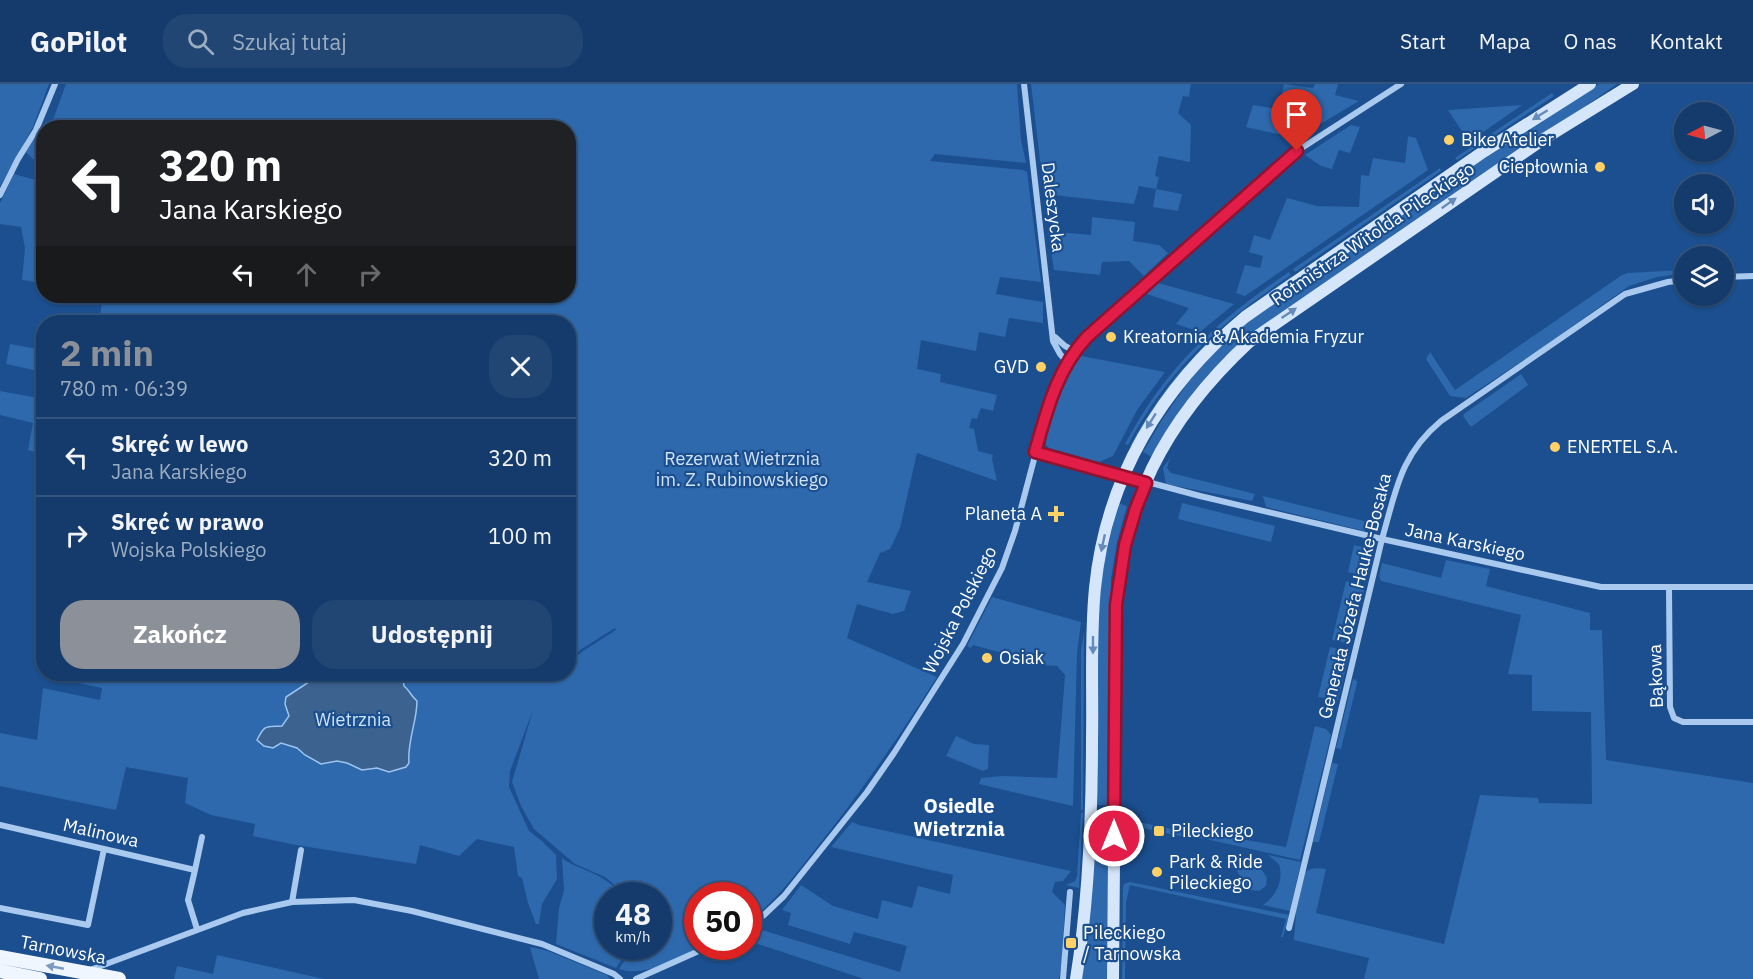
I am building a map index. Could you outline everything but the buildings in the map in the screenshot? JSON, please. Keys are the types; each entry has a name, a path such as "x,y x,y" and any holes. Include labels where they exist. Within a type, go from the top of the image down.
{"main road":[{"name":"Rotmistrza Witolda Pileckiego","path":"1076,979 1086,913 1091,837 1095,586 1103,538 1123,476 1143,435 1177,384 1216,340 1274,296 1457,170 1590,84"},
{"name":"Rotmistrza Witolda Pileckiego","path":"1113,979 1116,605 1125,545 1133,517 1155,460 1167,438 1212,378 1249,342 1539,142 1633,84"},
{"name":"Tarnowska","path":"0,957 119,979"},
{"name":"Tarnowska","path":"0,971 40,979"}],"street":[{"path":"40,120 55,84"},
{"name":"Daleszycka","path":"1024,84 1053,334 1056,347 1068,363"},
{"name":"Wojska Polskiego","path":"762,916 784,896 860,801 941,681 1000,573 1015,531 1049,403 1076,351 1114,312 1297,151 1401,84"},
{"path":"0,195 36,130"},
{"path":"1734,277 1753,276"},
{"name":"Generała Józefa Hauke-Bosaka","path":"1289,928 1382,539 1403,467 1419,442 1433,428 1625,294 1674,282"},
{"path":"1053,334 1061,344 1076,351"},
{"name":"Jana Karskiego","path":"1035,452 1146,483 1382,539 1601,586 1753,587"},
{"name":"Bąkowa","path":"1669,588 1670,707 1674,718 1681,722 1753,722"},
{"name":"Malinowa","path":"0,825 195,870"},
{"path":"197,929 188,900 202,837"},
{"path":"0,908 88,925 104,849"},
{"path":"292,902 301,850"},
{"path":"1063,979 1070,892"},
{"path":"84,972 243,913 292,902 354,900 412,911 546,945 614,974 620,979"},
{"path":"636,979 684,958"}],"green space":[{"path":"0,84 49,84 33,127 0,186"},
{"name":"Rezerwat Wietrznia im. Z. Rubinowskiego","path":"66,84 1017,84 1021,140 1026,163 935,154 930,161 1027,172 1041,282 1000,277 996,294 1043,302 1043,323 1009,318 1005,337 979,332 976,351 921,340 917,369 941,374 940,382 997,395 993,411 981,408 977,419 972,418 969,428 974,429 978,451 993,455 997,481 917,453 900,528 890,549 880,553 867,582 911,591 904,611 893,614 857,604 847,638 937,677 847,809 792,879 762,910 762,882 684,882 684,955 661,966 651,969 630,971 619,969 625,960 672,960 672,882 611,882 575,864 534,829 521,806 512,782 533,710 510,771 509,787 529,831 556,855 557,879 542,904 539,924 536,924 528,903 522,878 518,876 514,847 477,839 459,856 420,845 416,864 296,845 253,836 255,824 211,815 185,803 188,778 126,767 116,810 0,786 0,733 37,740 43,688 100,700 102,688 69,681 311,681 287,697 317,681 576,681 576,657 616,630 615,628 576,654 576,315 100,315 102,303 576,303 576,120 53,120"},
{"path":"1031,84 1191,84 1189,97 1183,96 1178,113 1191,125 1190,162 1159,156 1155,176 1159,177 1156,189 1139,186 1134,204 1044,194"},
{"path":"1284,84 1313,88 1315,84 1338,84 1335,95 1359,101 1300,139 1246,127 1253,105 1279,109"},
{"path":"1599,84 1617,84 1221,362 1183,406 1152,457 1143,452 1193,375 1234,332 1529,127"},
{"path":"1552,93 1554,96 1457,160 1455,158"},
{"path":"1522,105 1469,142 1448,110"},
{"path":"1351,125 1360,127 1350,153 1339,150 1332,169 1321,166 1305,155"},
{"path":"36,136 36,160 26,152"},
{"path":"1408,136 1416,138 1428,170 1245,296 1236,293 1245,265 1260,268 1263,256 1249,252 1254,235 1270,240 1287,198 1317,206 1359,207 1361,175 1369,176 1373,158 1405,163"},
{"path":"1440,168 1441,171 1295,272 1293,269"},
{"path":"14,174 36,180 36,282 22,280 25,248 21,227 0,224 0,203"},
{"path":"1156,189 1182,194 1178,211 1153,207"},
{"path":"1092,217 1135,222 1133,241 1159,245 1168,253 1144,276 1129,261 1102,262 1100,275 1054,270 1048,231 1091,235"},
{"path":"1674,271 1674,274 1629,286 1542,348 1466,398 1450,396 1426,359 1430,352 1455,390 1628,273"},
{"path":"1289,272 1291,275 1241,311 1198,349 1161,393 1128,445 1125,444 1158,391 1196,347 1239,308"},
{"path":"1293,277 1224,328 1206,345 1220,331 1266,294"},
{"path":"1158,283 1234,304 1200,332 1176,324 1189,308 1147,294"},
{"path":"10,344 36,349 36,370 6,364"},
{"path":"1081,356 1165,372 1137,410 1113,456 1099,462 1049,448 1046,445 1047,433 1058,398"},
{"path":"1190,361 1169,388 1132,447 1130,446 1163,393"},
{"path":"1521,374 1528,385 1471,427 1463,416 1465,413"},
{"path":"0,391 36,398 36,452 28,450 33,423 0,415"},
{"path":"1192,425 1170,458 1167,468 1171,473 1255,494 1252,501 1166,484 1163,468"},
{"path":"1387,477 1389,486 1380,521 1378,525 1364,531 1266,507 1263,496 1372,523"},
{"path":"1118,503 1127,506 1117,542 1111,579 1109,805 1097,805 1098,622 1102,571"},
{"path":"1182,503 1275,526 1271,542 1178,519"},
{"path":"1354,545 1371,549 1366,576 1348,572"},
{"path":"1446,560 1490,569 1486,586 1590,613 1590,630 1602,630 1606,760 1753,783 1753,979 1364,979 1369,958 1294,940 1296,911 1305,872 1318,868 1326,869 1316,913 1444,944 1480,795 1538,798 1539,803 1592,804 1591,712 1532,711 1532,675 1508,674 1521,615 1381,581 1379,577 1382,563 1441,578"},
{"path":"1346,581 1363,587 1364,591 1351,644 1332,640"},
{"path":"992,597 1081,622 1077,653 1073,806 979,784 981,778 1003,776 1057,778 1065,675 1057,666 1007,663 1009,655 973,645 971,648 967,646"},
{"path":"1084,632 1083,810 1081,810 1081,649"},
{"path":"1330,647 1345,651 1349,655 1338,700 1318,697"},
{"path":"1353,679 1357,683 1341,749 1336,748"},
{"path":"1315,726 1326,729 1331,735 1300,860 1129,825 1130,820 1194,834 1195,831 1286,847"},
{"path":"956,736 974,744 989,745 988,769 983,771 946,756"},
{"path":"1332,763 1338,764 1319,842 1313,842"},
{"path":"1081,813 1083,813 1079,888 1066,885 1075,881 1077,877"},
{"path":"852,822 1071,871 1063,881 1055,882 1052,892 1065,905 1059,979 864,979 762,945 762,930 900,972 907,946 854,932 850,944 788,925 791,913 782,910 801,885 833,906 878,919 882,900 912,908 918,886 950,894 953,875 831,847"},
{"path":"1108,830 1108,979 1081,979 1096,844 1100,836"},
{"path":"1268,855 1301,862 1290,911 1263,905 1275,893 1280,882 1279,864"},
{"path":"562,858 608,882 594,882 594,959 556,944 559,908 564,890"},
{"path":"1232,863 1262,870 1267,878 1266,886 1259,891 1249,890"},
{"path":"1130,882 1289,915 1283,937 1281,937 1286,919 1130,885 1126,902 1125,979 1122,979 1123,888 1124,884"},
{"path":"530,947 548,951 607,975 610,979 539,979"},
{"path":"217,955 324,979 174,979 177,966 213,974"},
{"path":"596,960 621,960 616,968"}],"shaded area":[{"name":"Wietrznia","path":"310,681 403,681 404,686 417,701 409,747 409,763 406,767 389,772 377,768 362,770 337,761 321,764 297,748 281,743 273,748 264,746 257,740 262,731 269,727 282,726 289,716 285,704 286,697"}],"place":[{"name":"Bike Atelier","path":"1449,140"},
{"name":"Ciepłownia","path":"1600,167"},
{"name":"Kreatornia & Akademia Fryzur","path":"1111,337"},
{"name":"GVD","path":"1041,367"},
{"name":"ENERTEL S.A.","path":"1555,447"},
{"name":"Planeta A","path":"1056,514"},
{"name":"Osiak","path":"987,658"},
{"name":"Pileckiego","path":"1159,831"},
{"name":"Park & Ride Pileckiego","path":"1157,872"},
{"name":"Pileckiego / Tarnowska","path":"1071,943"}],"district":[{"name":"Osiedle Wietrznia","path":"959,818"}],"route":[{"path":"1114,836 1116,605 1125,545 1146,483 1035,452 1049,403 1062,374 1087,337 1297,151"}]}
